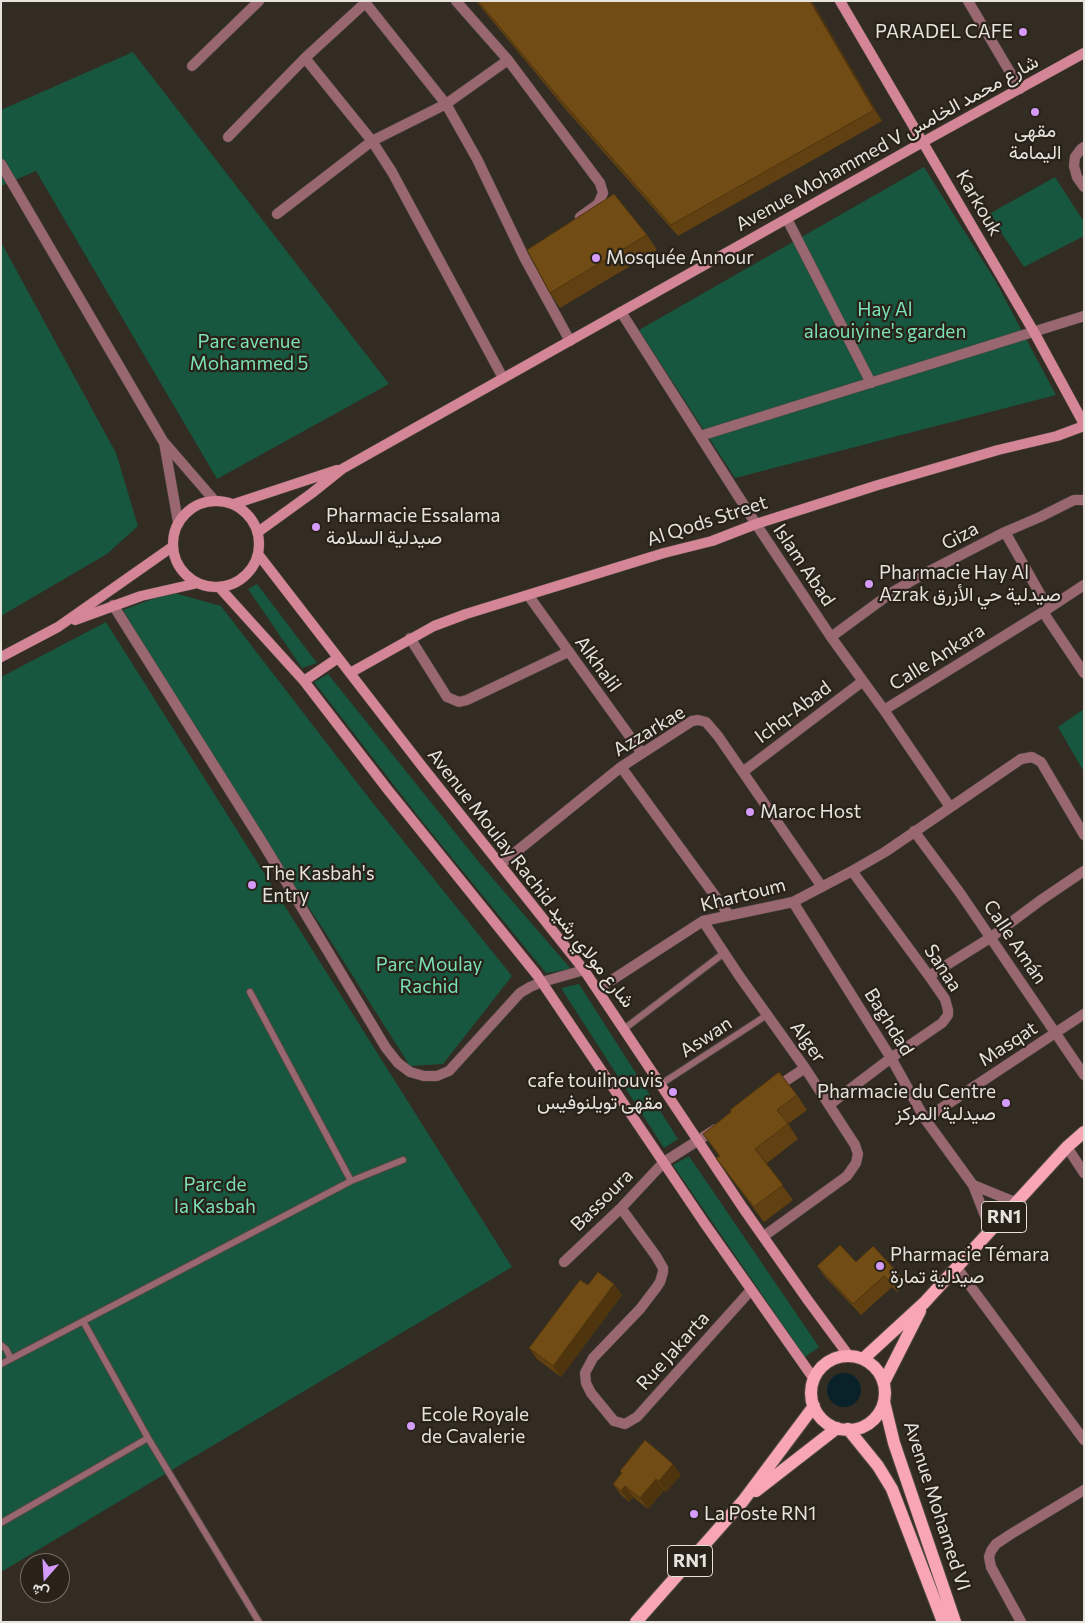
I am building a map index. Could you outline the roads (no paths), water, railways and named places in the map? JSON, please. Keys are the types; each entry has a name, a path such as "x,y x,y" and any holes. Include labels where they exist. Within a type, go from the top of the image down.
{"main road":[{"name":"Karkouk","path":"840,1 1034,332 1084,425"},
{"name":"Avenue Mohammed V شارع محمد الخامس","path":"342,469 1084,53"},
{"name":"Al Qods Street","path":"350,673 434,626 664,553 712,541 756,524 878,485 998,450 1057,436 1084,425"},
{"path":"234,504 342,469"},
{"path":"258,532 342,469"},
{"path":"214,500 234,504 249,516 258,532 258,554 254,564 244,577 230,585 208,587 198,584 188,578 175,560 172,547 173,534 178,522 187,511 200,503 214,500"},
{"path":"58,627 172,547"},
{"name":"Avenue Moulay Rachid شارع مولاي رشيد","path":"258,554 584,970 807,1299 849,1356"},
{"path":"1,657 58,627 113,605 141,596 198,584"},
{"path":"219,587 304,681 388,790 542,982 751,1290 814,1379"},
{"path":"304,681 338,658"},
{"name":"RN1","path":"863,1359 924,1304 1067,1148 1084,1132"},
{"name":"RN1","path":"743,1501 843,1429 858,1428 871,1422 880,1412 884,1402 886,1392 884,1382 924,1304"},
{"path":"843,1429 828,1423 820,1416 814,1406 812,1398 814,1379 820,1370 828,1362 849,1356 863,1359 876,1368 884,1382"},
{"name":"Avenue Mohamed VI","path":"884,1402 894,1443 955,1622"},
{"name":"RN1","path":"636,1622 743,1501 814,1406"},
{"name":"Avenue Mohamed VI","path":"843,1429 878,1466 892,1489 943,1622"}],"street":[{"path":"192,66 259,1"},
{"path":"456,1 508,60 602,188 603,193 598,204 569,225"},
{"path":"968,1 1020,89"},
{"path":"228,137 306,58 365,2 446,104 528,254 570,341"},
{"path":"306,58 372,141 414,212 502,378"},
{"path":"277,214 372,141 446,104 508,60"},
{"path":"1084,147 1075,157 1074,166 1077,177 1084,187"},
{"path":"1,164 164,441 214,500"},
{"path":"787,219 871,383"},
{"name":"Islam Abad","path":"621,312 756,524 831,637 884,710 950,807"},
{"path":"700,436 1084,316"},
{"path":"164,441 178,522"},
{"name":"Giza","path":"831,637 891,593 920,576 1005,532 1074,500 1084,500"},
{"path":"1005,532 1046,610 1084,673"},
{"name":"Calle Ankara","path":"884,710 1084,585"},
{"name":"Alkhalil","path":"528,595 641,752"},
{"path":"113,605 264,845 386,1048 398,1063 410,1072 424,1076 437,1076 449,1070 520,993 542,982 584,970"},
{"path":"410,638 447,697 458,702 467,700 568,652"},
{"name":"Ichq-Abad","path":"744,771 863,681"},
{"name":"Azzarkae","path":"501,864 641,752 692,721 698,720 710,725 744,771 822,887"},
{"name":"Khartoum","path":"598,989 703,921 793,902 852,871 885,852 1015,762 1027,757 1032,757 1041,762 1084,835"},
{"path":"621,767 729,915"},
{"name":"Calle Amán","path":"914,831 960,893 1084,1075"},
{"name":"Sanaa","path":"830,1105 891,1058 942,1023 948,1015 945,999 930,976 852,871"},
{"path":"930,976 990,938 1084,871"},
{"name":"Baghdad","path":"793,902 891,1058 925,1119 973,1185 991,1231"},
{"name":"Alger","path":"703,921 830,1105 855,1145 858,1154 856,1163 847,1176 764,1236"},
{"name":"Masqat","path":"925,1119 1084,1014"},
{"path":"764,1095 805,1068"},
{"name":"Bassoura","path":"564,1262 621,1208 664,1162 724,1123"},
{"path":"1067,1148 1084,1173"},
{"path":"973,1185 1017,1203"},
{"name":"Rue Jakarta","path":"621,1208 656,1256 663,1268 663,1272 660,1282 640,1309 593,1358 585,1373 586,1383 591,1393 614,1421 626,1424 637,1417 751,1290"},
{"path":"957,1268 1084,1440"},
{"path":"1021,1622 991,1567 989,1557 991,1550 996,1544 1011,1534 1084,1490"}],"lane":[{"path":"624,1029 724,953"},
{"path":"250,992 351,1181"},
{"name":"Aswan","path":"661,1084 767,1015"},
{"path":"1,1364 351,1181 403,1160"},
{"path":"83,1321 148,1438 259,1622"},
{"path":"1,1345 6,1349 11,1359"},
{"path":"1,1523 148,1438"}],"water":[{"path":"844,1373 856,1378 861,1390 856,1402 844,1407 832,1402 827,1390 832,1378"}],"place":[{"name":"PARADEL CAFE","path":"1023,32"},
{"name":"مقهى اليمامة","path":"1035,112"},
{"name":"Mosquée Annour","path":"596,258"},
{"name":"Pharmacie Essalama صيدلية السلامة","path":"316,527"},
{"name":"Pharmacie Hay Al Azrak صيدلية حي الأزرق","path":"869,584"},
{"name":"Maroc Host","path":"750,812"},
{"name":"The Kasbah's Entry","path":"252,885"},
{"name":"cafe touilnouvis مقهى تويلنوفيس","path":"673,1092"},
{"name":"Pharmacie du Centre صيدلية المركز","path":"1006,1103"},
{"name":"Pharmacie Témara صيدلية تمارة","path":"880,1266"},
{"name":"Ecole Royale de Cavalerie","path":"411,1426"},
{"name":"La Poste RN1","path":"694,1514"}],"park label":[{"name":"Hay Al alaouiyine's garden","path":"885,321"},
{"name":"Parc avenue Mohammed 5","path":"249,353"},
{"name":"Parc Moulay Rachid","path":"429,976"},
{"name":"Parc de la Kasbah","path":"215,1196"}]}
